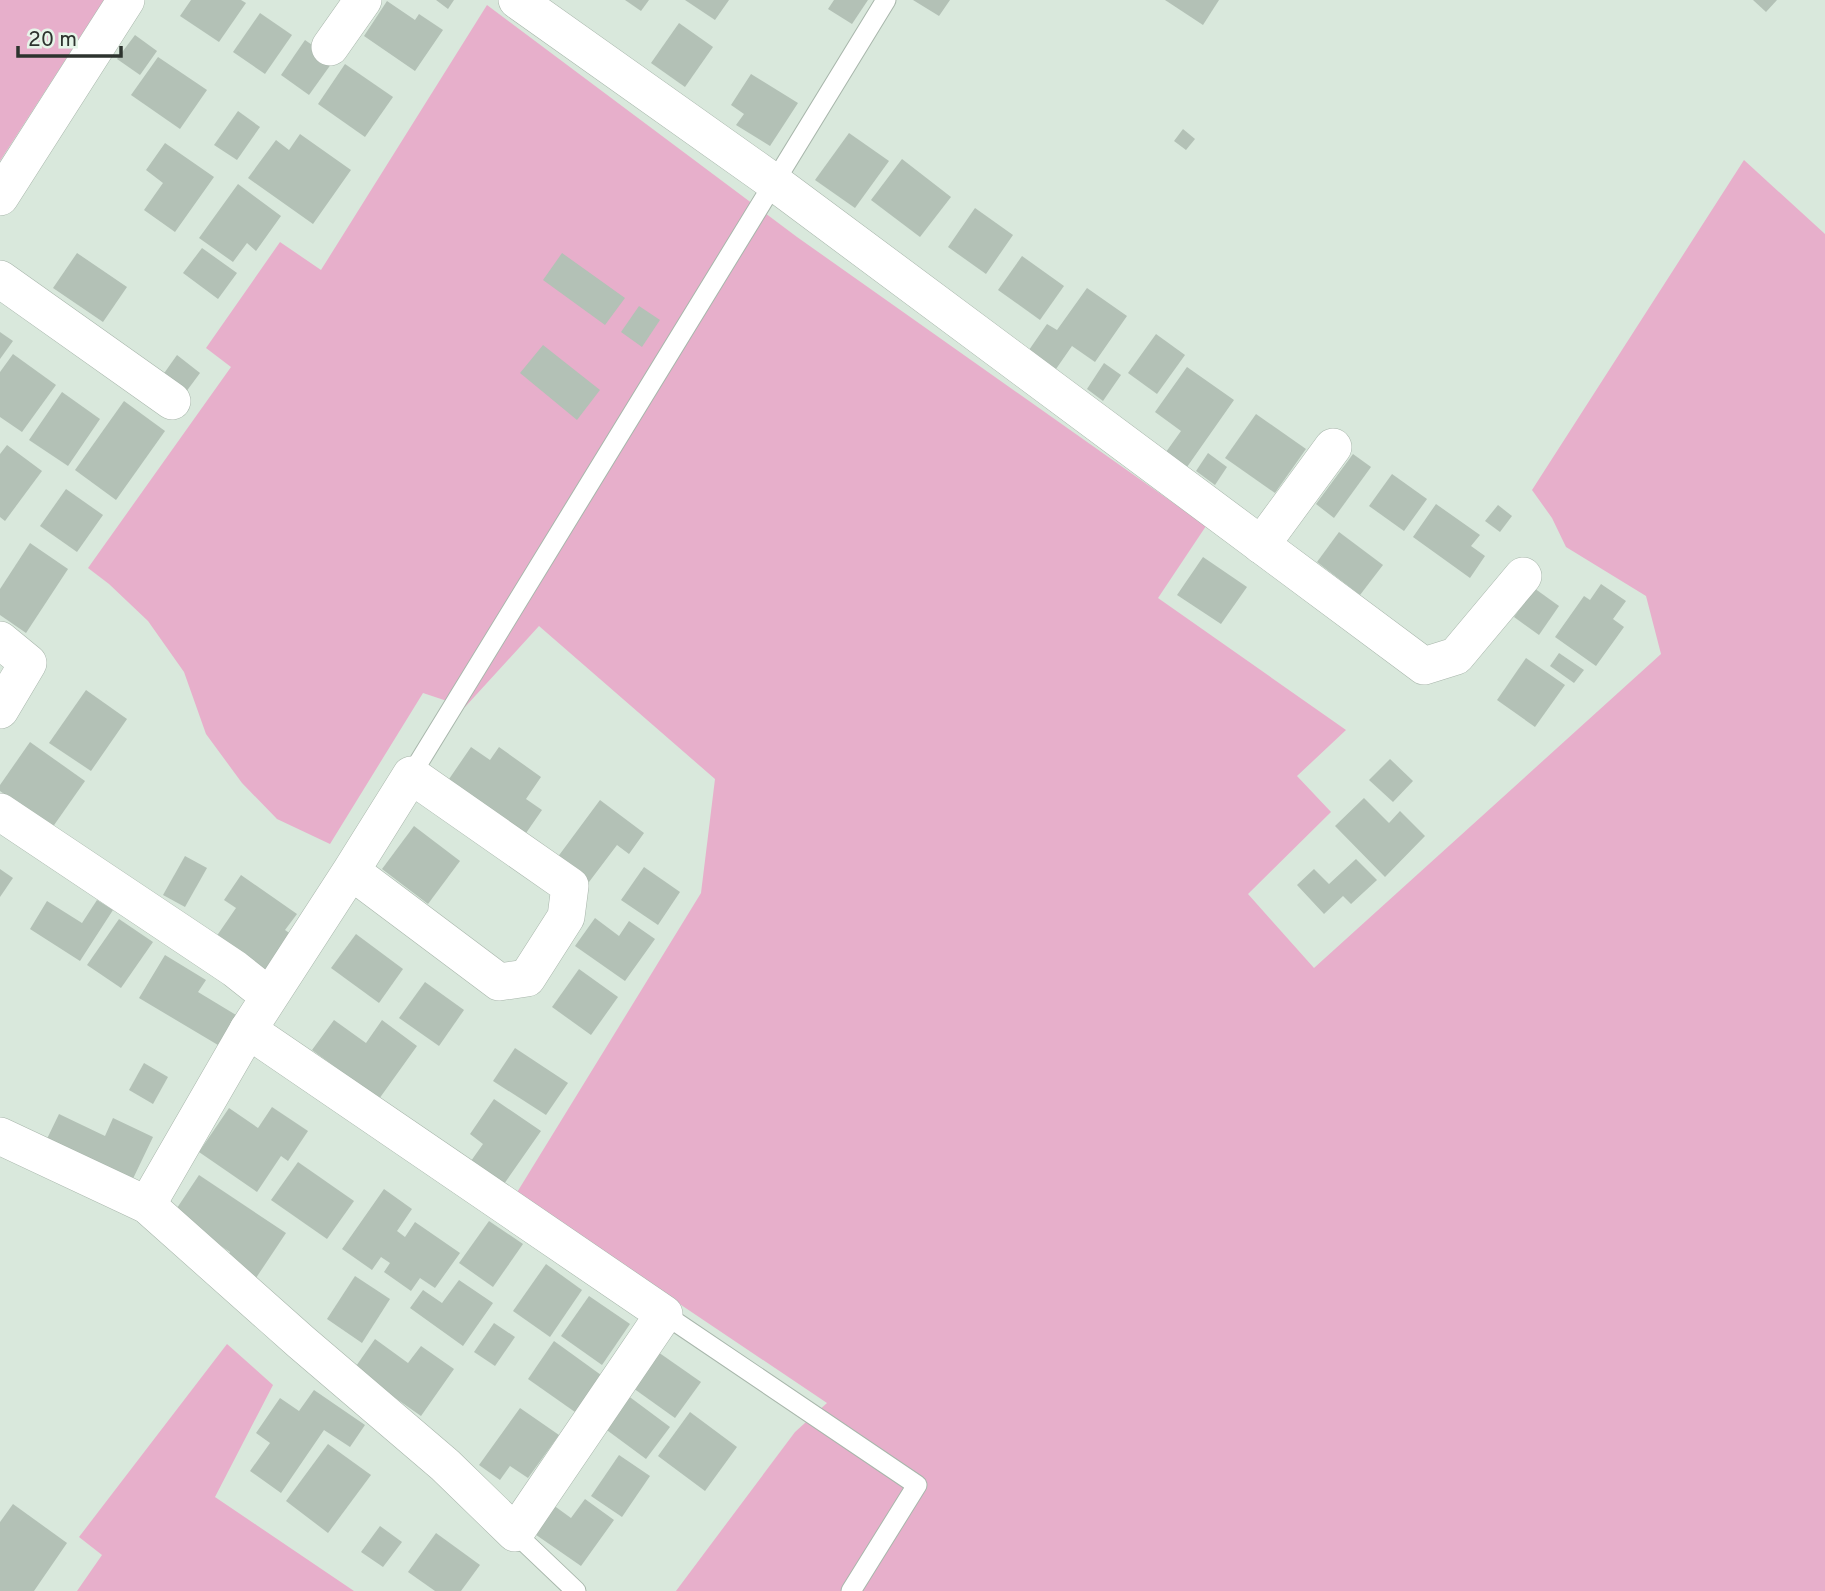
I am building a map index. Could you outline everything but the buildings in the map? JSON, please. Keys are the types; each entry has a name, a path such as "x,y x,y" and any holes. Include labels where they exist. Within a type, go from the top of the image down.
{"street":[{"path":"0,197 126,0"},
{"path":"330,47 363,0"},
{"path":"517,0 775,183 1424,666 1456,656 1523,576"},
{"path":"0,279 172,401"},
{"path":"1261,545 1333,447"},
{"path":"0,640 28,663 0,710"},
{"path":"148,1205 248,1030 411,775 570,886 566,917 527,978 499,982 351,871"},
{"path":"0,812 270,996"},
{"path":"0,1136 148,1205 301,1342 445,1465 515,1533 664,1314 248,1030"}],"lane":[{"path":"411,775 886,0"},
{"path":"664,1314 918,1485 851,1591"},
{"path":"515,1533 576,1591"}],"shaded area":[{"path":"0,0 104,0 0,161"},
{"path":"487,5 797,237 1206,526 1158,598 1346,730 1297,776 1331,812 1248,894 1314,968 1661,654 1646,596 1566,547 1552,518 1532,490 1744,160 1825,234 1825,1591 676,1591 795,1432 827,1403 516,1194 701,893 715,779 539,626 465,707 423,693 330,844 277,819 242,783 206,734 184,672 148,621 88,568 231,367 206,348 280,242 321,270"},
{"path":"227,1344 273,1385 215,1497 354,1591 77,1591 102,1555 79,1537"}]}
